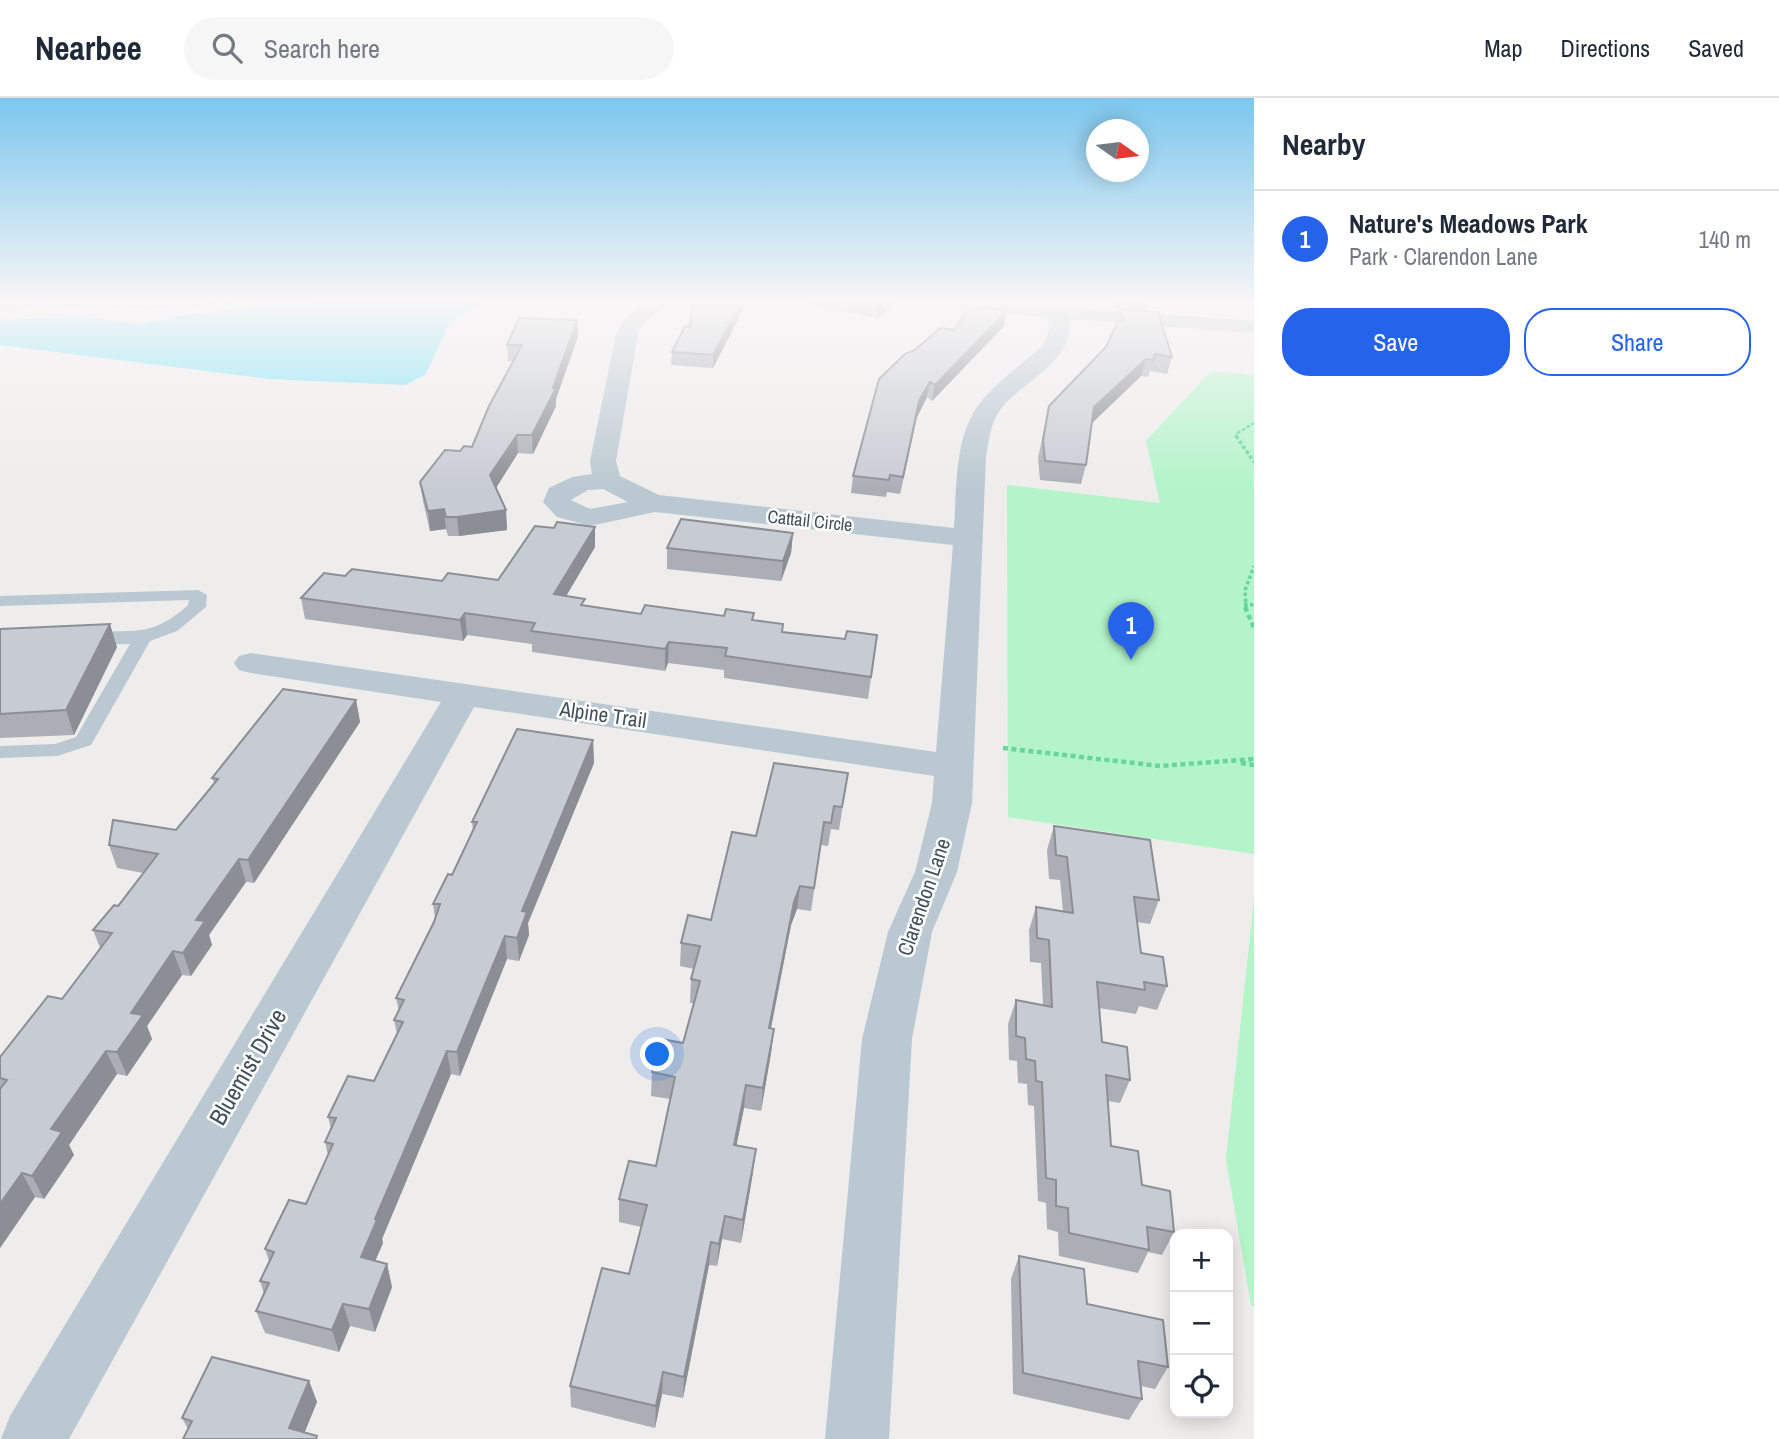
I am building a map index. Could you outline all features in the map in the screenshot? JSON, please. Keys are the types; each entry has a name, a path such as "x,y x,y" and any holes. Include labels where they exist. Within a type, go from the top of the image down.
{"street":[{"path":"607,480 603,461 621,365"},
{"name":"Clarendon Lane","path":"857,1439 887,1039 909,932 936,872 946,838 954,766 972,456 978,430 988,409 1035,365"},
{"name":"Cattail Circle","path":"653,503 596,518 576,515 559,506 556,499 559,494 582,483 607,480 653,503 967,538"},
{"name":"Alpine Trail","path":"251,663 954,766"},
{"name":"Bluemist Drive","path":"33,1439 463,694"}],"lane":[{"path":"0,601 198,595 197,607 171,631 143,638 66,641"},
{"path":"0,752 57,750 84,741 143,638"}],"path":[{"path":"1254,423 1236,434 1236,440 1254,462"},
{"path":"1254,566 1244,588 1244,604 1254,628"},
{"path":"1244,604 1254,606"},
{"path":"1003,748 1108,763 1186,765 1254,759"},
{"path":"1237,762 1254,765"}],"green space":[{"path":"1211,371 1254,375 1254,854 1008,817 1007,485 1160,503 1146,441"},
{"path":"1254,900 1254,1307 1251,1305 1226,1159"}],"water":[{"path":"155,365 430,365 425,375 405,385 269,379"}],"building":[{"path":"511,365 561,365 553,388 556,388 532,435 517,435 490,475 506,510 457,517 446,517 444,509 428,511 420,482 445,450 460,451 464,446 472,447 489,406"},
{"path":"894,365 955,365 935,385 930,382 919,401 903,477 890,475 889,480 853,476 879,379"},
{"path":"1089,365 1140,365 1094,407 1086,465 1045,461 1043,440 1049,406"},
{"path":"681,519 793,533 783,561 667,548"},
{"path":"557,522 595,527 554,594 585,599 581,605 641,614 645,605 724,616 726,609 754,613 752,620 783,624 782,632 845,639 847,631 877,635 871,677 725,656 727,648 669,642 665,649 531,631 535,623 465,613 460,620 301,598 324,573 345,576 352,569 442,581 448,573 498,580 535,526 554,528"},
{"path":"110,624 66,710 0,714 0,629"},
{"path":"283,689 356,700 248,860 239,859 196,920 205,921 183,953 173,951 131,1013 143,1015 117,1052 106,1051 51,1129 62,1132 32,1176 22,1173 0,1204 0,1089 7,1080 0,1078 0,1057 48,996 62,999 112,933 93,930 114,905 118,906 158,854 109,845 113,820 176,830 218,779 212,778"},
{"path":"517,729 593,740 522,911 527,912 517,938 505,936 457,1052 447,1051 375,1219 377,1220 361,1257 387,1264 369,1309 343,1304 332,1330 256,1311 269,1283 260,1281 274,1252 265,1249 289,1200 306,1204 333,1144 325,1142 336,1118 328,1117 348,1076 374,1081 403,1022 394,1020 404,1000 396,998 434,922 440,904 433,904 448,874 452,875 477,822 472,822"},
{"path":"774,763 848,773 842,807 834,806 831,823 824,822 814,888 800,886 794,902 769,1028 774,1029 763,1088 746,1085 734,1145 756,1149 743,1220 725,1216 719,1244 711,1242 684,1377 663,1372 656,1406 570,1386 602,1268 629,1274 647,1205 619,1199 629,1161 656,1166 675,1077 652,1072 661,1039 683,1043 700,981 691,979 700,946 681,943 688,915 711,920 732,832 756,836"},
{"path":"1054,826 1150,840 1159,900 1134,897 1141,953 1163,957 1167,986 1144,982 1145,990 1097,982 1102,1042 1127,1047 1130,1080 1106,1075 1111,1146 1138,1151 1142,1185 1170,1191 1174,1229 1170,1231 1147,1227 1149,1250 1069,1233 1068,1208 1056,1206 1056,1180 1046,1178 1042,1082 1036,1081 1035,1061 1026,1059 1025,1038 1016,1036 1016,1000 1052,1007 1049,940 1037,938 1036,907 1073,913 1067,857 1056,855"},
{"path":"1019,1256 1084,1269 1087,1304 1163,1320 1168,1367 1138,1361 1142,1399 1023,1373"},
{"path":"212,1357 309,1381 289,1428 317,1436 316,1439 183,1439 192,1421 182,1418"}],"place":[{"name":"Nature's Meadows Park","path":"1131,660"}]}
